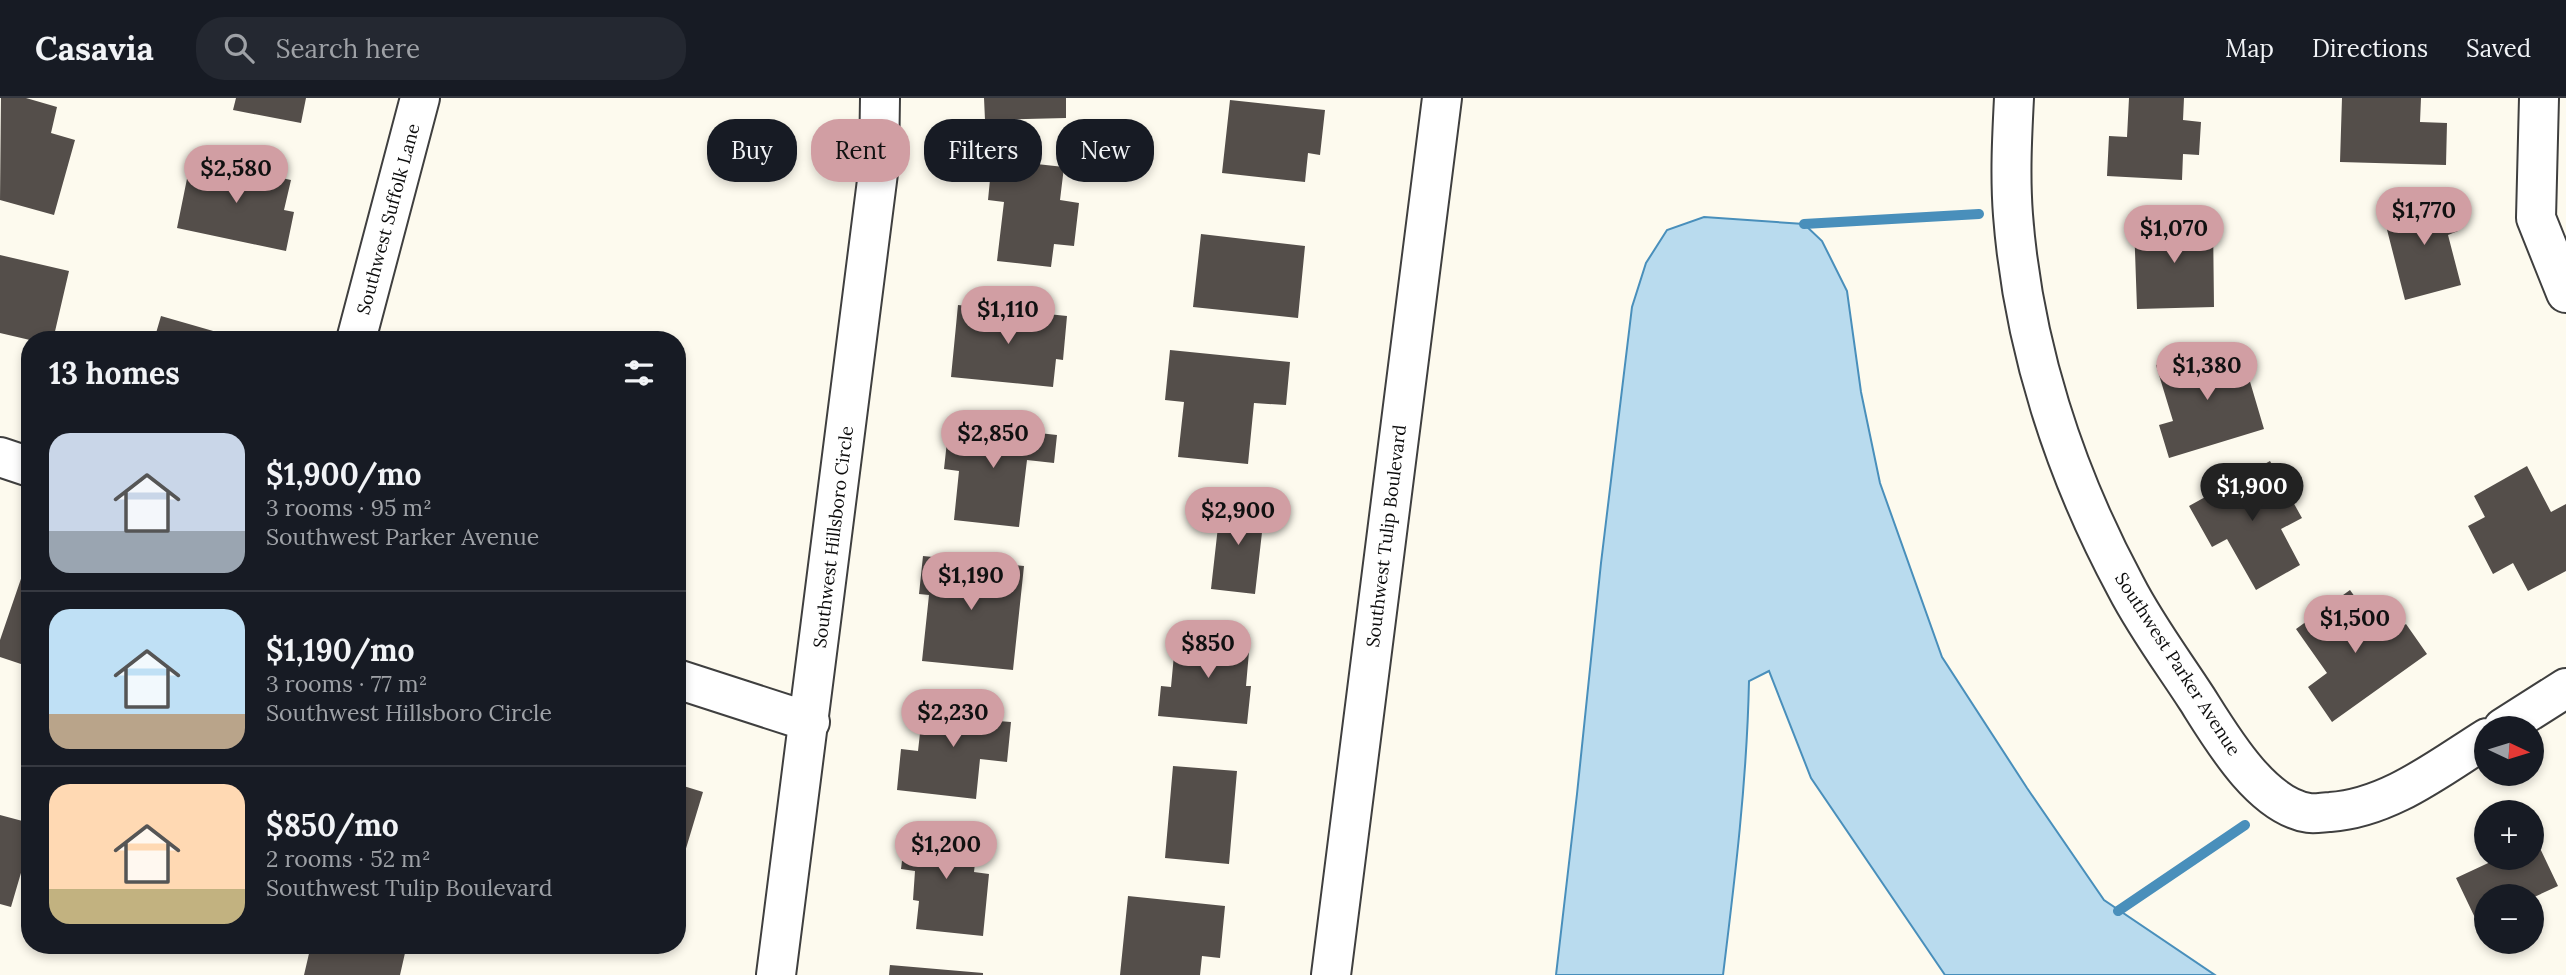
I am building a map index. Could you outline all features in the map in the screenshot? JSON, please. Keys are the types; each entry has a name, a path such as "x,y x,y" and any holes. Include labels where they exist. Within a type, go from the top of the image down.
{"street":[{"name":"Southwest Suffolk Lane","path":"358,331 420,98"},
{"name":"Southwest Hillsboro Circle","path":"776,975 879,165 880,98"},
{"name":"Southwest Tulip Boulevard","path":"1331,975 1442,98"},
{"name":"Southwest Parker Avenue","path":"2014,98 2013,214 2021,283 2039,373 2054,425 2087,507 2126,588 2209,719 2250,776 2283,804 2309,813 2345,811 2370,804 2408,787 2474,746"},
{"path":"2539,98 2536,218 2566,293"},
{"path":"0,457 21,464"},
{"path":"686,681 810,722"},
{"path":"2521,716 2566,688"}],"water":[{"path":"1704,217 1804,224 1822,241 1847,291 1861,392 1880,483 1942,657 2104,900 2215,975 1945,975 1811,778 1769,671 1749,681 1743,792 1723,975 1556,975 1632,307 1646,263 1667,230"}],"building":[{"path":"1,98 26,98 57,107 51,133 75,140 54,215 0,200"},
{"path":"236,98 306,98 301,123 233,110"},
{"path":"984,98 1066,98 1066,118 985,119"},
{"path":"2129,98 2184,98 2183,120 2201,122 2199,155 2183,154 2182,180 2107,176 2109,136 2127,137"},
{"path":"2342,98 2421,98 2420,122 2447,123 2446,165 2340,162"},
{"path":"1230,100 1325,110 1320,155 1308,153 1305,182 1222,173"},
{"path":"191,159 291,180 284,210 294,212 286,251 177,228"},
{"path":"1042,165 1056,166 1056,182 1062,182 1060,200 1079,203 1074,246 1054,244 1051,267 997,261 1004,202 988,200 990,182 1042,182"},
{"path":"2450,197 2458,231 2448,235 2461,285 2405,300 2383,214"},
{"path":"2213,221 2214,307 2137,309 2134,223"},
{"path":"1201,234 1305,246 1298,318 1193,307"},
{"path":"0,255 69,271 55,331 21,331 21,338 0,333"},
{"path":"958,305 1067,316 1063,360 1056,359 1053,387 951,377"},
{"path":"161,316 213,331 157,331"},
{"path":"2216,347 2221,364 2243,358 2264,429 2169,458 2159,425 2173,421 2156,365"},
{"path":"1170,350 1290,362 1286,405 1254,403 1248,464 1178,457 1184,402 1165,400"},
{"path":"949,423 1057,435 1054,463 1027,460 1019,527 954,520 959,471 944,469"},
{"path":"2270,461 2302,518 2281,529 2300,565 2256,590 2227,539 2212,547 2189,506"},
{"path":"2527,466 2551,512 2566,504 2566,571 2528,591 2513,563 2493,574 2468,526 2485,517 2474,496"},
{"path":"1221,500 1265,506 1255,594 1211,589"},
{"path":"923,556 1024,566 1013,670 922,661 929,595 919,594"},
{"path":"21,579 21,664 0,657 0,640"},
{"path":"2350,590 2385,639 2406,624 2427,654 2332,722 2308,687 2327,673 2296,629"},
{"path":"1176,633 1250,640 1246,686 1251,686 1247,724 1158,716 1161,686 1171,687"},
{"path":"924,697 988,704 986,720 1011,722 1007,762 980,759 976,799 897,790 901,749 918,751"},
{"path":"1173,766 1237,771 1229,864 1165,858"},
{"path":"686,787 703,792 686,848"},
{"path":"0,815 21,821 21,873 11,907 0,904"},
{"path":"906,828 978,836 974,872 989,874 983,936 916,929 919,901 913,900 915,871 901,869"},
{"path":"2544,857 2558,886 2544,892 2544,884 2474,884 2474,916 2456,878 2474,870 2544,870"},
{"path":"1128,896 1225,906 1220,958 1202,956 1200,975 1120,975"},
{"path":"309,954 405,954 400,975 304,975"},
{"path":"890,965 983,973 983,975 889,975"}],"waterway":[{"path":"1804,224 1979,214"},
{"path":"2118,911 2245,825"}]}
